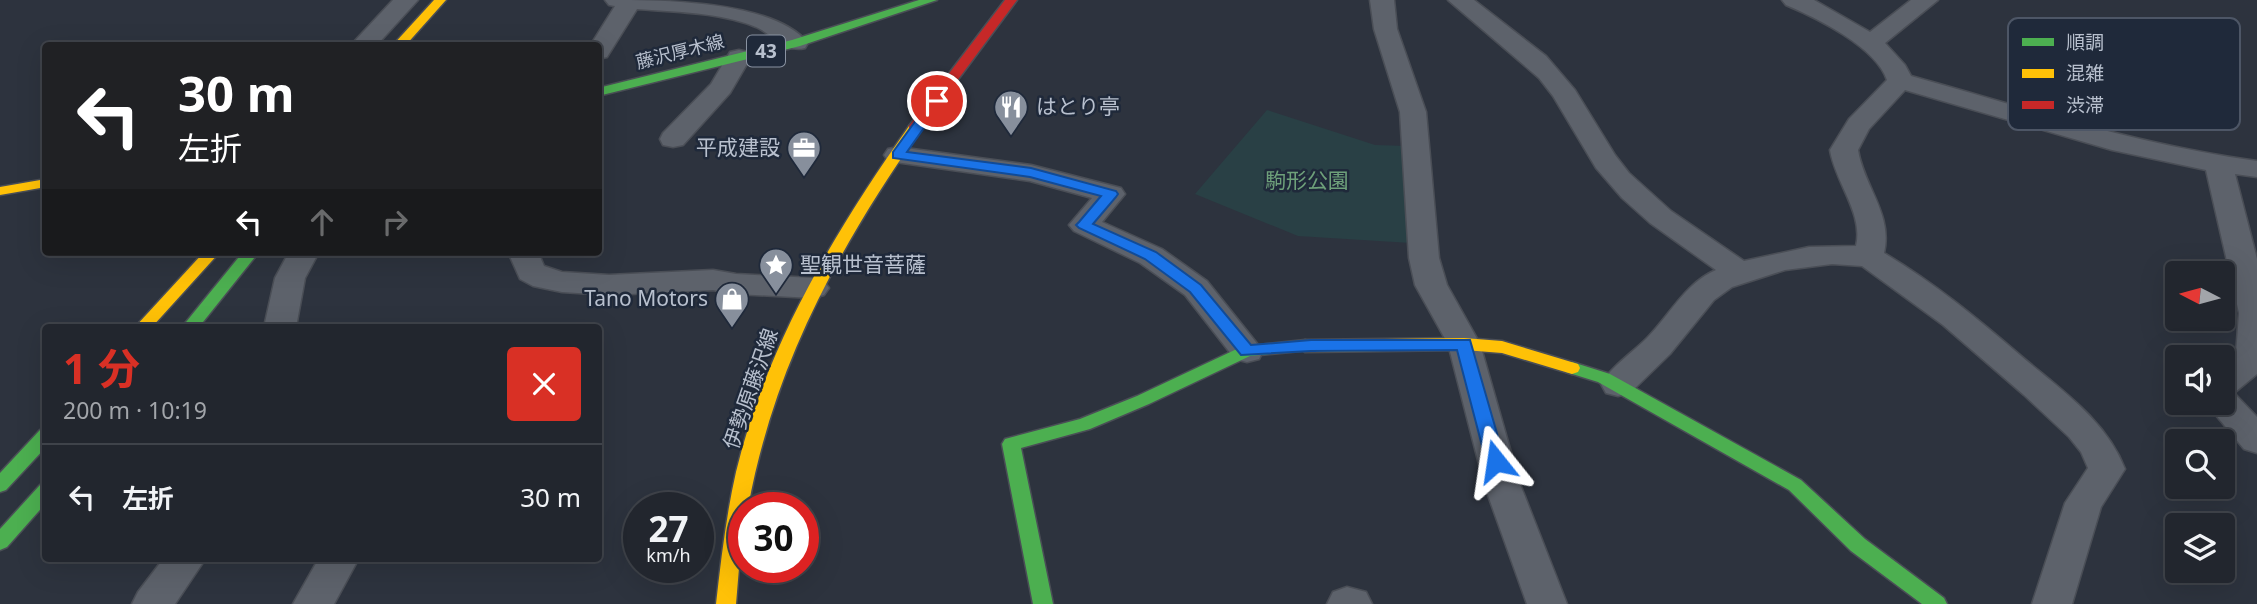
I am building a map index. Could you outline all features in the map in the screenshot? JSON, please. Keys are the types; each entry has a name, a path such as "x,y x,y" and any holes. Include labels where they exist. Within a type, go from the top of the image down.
{"main road":[{"path":"401,42 440,0"},
{"name":"藤沢厚木線","path":"602,91 796,43 931,0"},
{"name":"伊勢原藤沢線","path":"726,604 738,497 759,419 781,355 813,288 846,229 1011,0"},
{"path":"0,191 42,184"},
{"path":"146,324 208,256"},
{"path":"192,324 248,256"},
{"path":"1043,604 1010,444 1084,424 1143,400 1247,351 1311,345 1464,344 1502,347 1618,384 1795,485 1858,545 1937,604"},
{"path":"0,485 42,439"},
{"path":"0,542 42,495"}],"street":[{"path":"366,42 406,0"},
{"path":"1382,0 1385,27 1409,89 1413,112 1424,258 1432,285 1464,344 1502,484 1547,604"},
{"path":"1460,0 1544,68 1559,85 1602,159 1621,182 1666,219 1738,271"},
{"path":"1794,0 1824,14 1869,44 1889,60 1900,75 1900,81 1858,125 1844,150 1850,179 1875,228 1868,257"},
{"path":"1869,44 1926,0"},
{"path":"602,45 626,1 671,4 754,19 774,27 796,43"},
{"path":"673,139 721,89 739,57"},
{"path":"1900,81 2008,112"},
{"path":"2067,130 2219,165 2257,169"},
{"path":"898,155 1031,173 1111,194 1084,225 1151,256 1196,288 1247,351"},
{"path":"2219,165 2255,313 2252,360 2235,374"},
{"path":"281,324 290,278 302,256"},
{"path":"525,256 531,272 544,279 562,282 609,285 713,280 736,284 813,288"},
{"path":"1618,384 1671,333 1709,288 1738,271 1794,259 1868,257 1930,298 1996,351 2078,425 2105,458 2107,468 2084,503 2052,604"},
{"path":"2234,415 2257,440"},
{"path":"152,604 184,562"},
{"path":"313,604 338,562"}],"green space":[{"name":"駒形公園","path":"1267,110 1375,145 1406,146 1411,243 1298,236 1195,194"}],"traffic: fast":[{"path":"602,91 796,43 931,0"},
{"path":"192,324 248,256"},
{"path":"1043,604 1011,444 1084,424 1143,400 1247,351 1305,346"},
{"path":"1572,368 1604,378 1795,485 1858,545 1937,604"},
{"path":"0,485 42,439"},
{"path":"0,542 42,495"}],"traffic: slow":[{"path":"402,42 440,0"},
{"path":"726,604 733,536 746,472 762,411 784,353 840,240 914,129"},
{"path":"0,191 42,184"},
{"path":"146,324 208,256"},
{"path":"1305,346 1464,344 1502,347 1572,368"}],"traffic: jam":[{"path":"914,129 1011,0"}],"place":[{"name":"はとり亭","path":"1011,137"},
{"name":"平成建設","path":"804,178"},
{"name":"聖観世音菩薩","path":"776,295"},
{"name":"Tano Motors","path":"732,329"}],"route":[{"path":"937,101 898,155 1031,173 1111,194 1084,225 1151,256 1196,288 1247,351 1311,345 1464,344 1496,461"}]}
